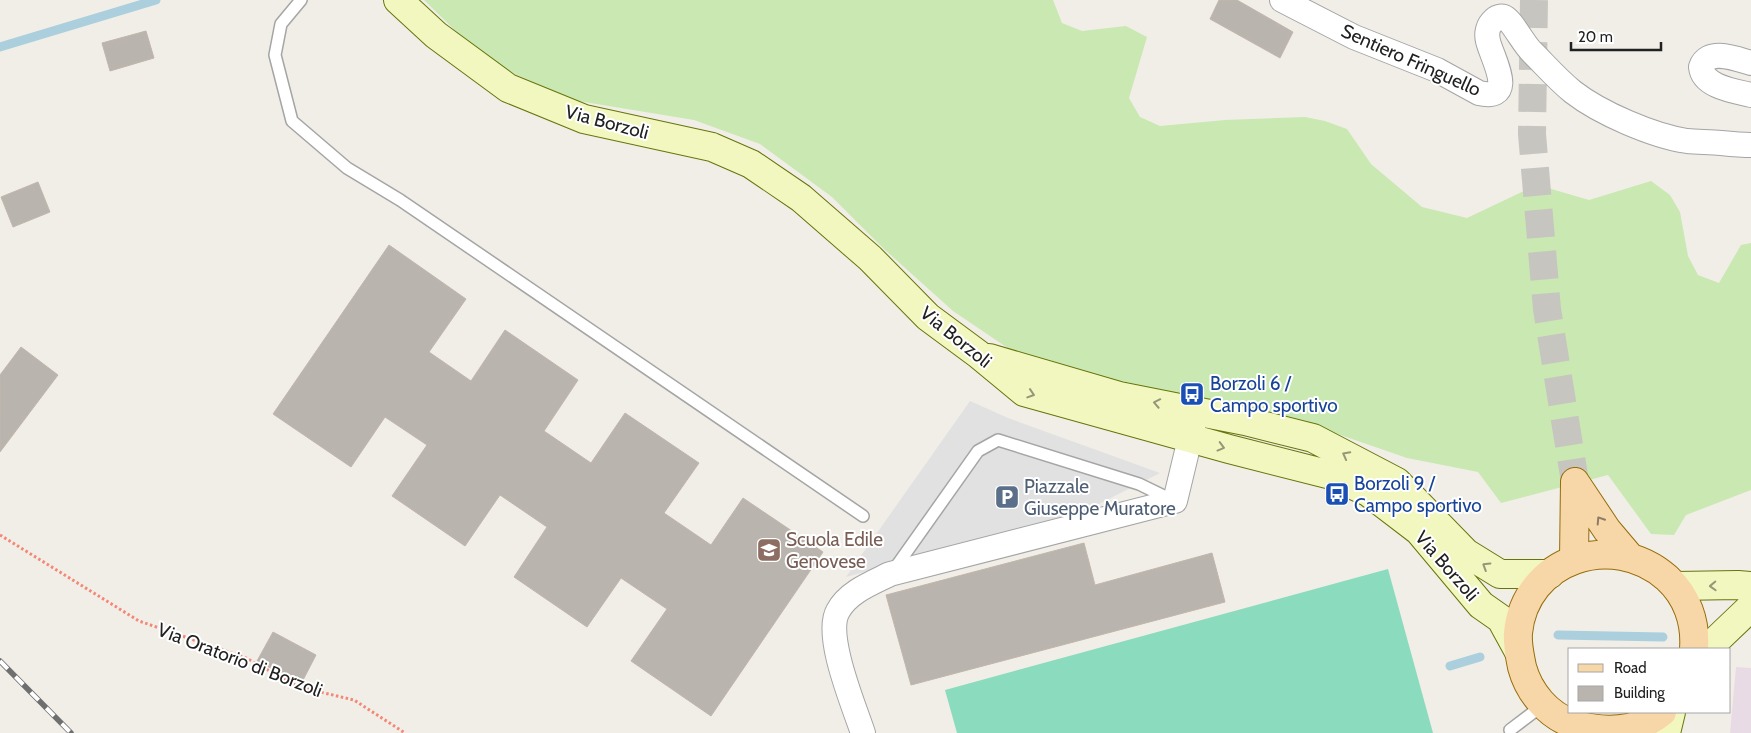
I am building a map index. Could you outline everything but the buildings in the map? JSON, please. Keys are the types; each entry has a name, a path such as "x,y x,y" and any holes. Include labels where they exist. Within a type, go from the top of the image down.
{"main road":[{"name":"Via Borzoli","path":"398,0 436,35 508,88 584,119 712,147 751,164 801,198 870,258 928,317 978,354 1024,392 1331,475 1368,492 1419,531 1481,605 1501,619 1518,650 1526,680 1543,705 1563,720 1589,731 1612,732 1635,727 1661,713"},
{"path":"978,354 1119,396 1197,411 1313,438 1397,482 1466,553 1500,574 1550,574"},
{"path":"1574,559 1575,482 1607,530 1629,556"},
{"name":"Via Borzoli","path":"1518,650 1518,633 1522,616 1528,600 1538,586 1550,574 1574,559 1601,554 1629,556 1655,568 1676,586 1689,609 1695,635 1694,648"},
{"path":"1676,586 1751,586"},
{"path":"1707,648 1751,607"},
{"path":"1666,733 1672,713"}],"street":[{"name":"Sentiero Fringuello","path":"1282,0 1354,37 1438,70 1484,94 1495,92 1501,79 1488,41 1488,30 1494,20 1506,17 1530,50 1572,91 1613,115 1658,134 1686,141 1751,145"},
{"path":"1751,63 1715,56 1706,60 1701,67 1702,74 1710,81 1751,96"},
{"path":"863,733 839,658 834,628 834,618 838,610 850,597 890,574 1175,501 1197,411"}],"lane":[{"path":"301,0 282,24 275,55 292,121 347,168 400,200 863,516"},
{"path":"890,574 978,451 998,440 1138,484 1175,501"},
{"path":"1510,730 1543,705"}],"path":[{"name":"Via Oratorio di Borzoli","path":"0,535 139,621 246,658 299,687 354,700 405,733"}],"shaded area":[{"name":"Piazzale Giuseppe Muratore","path":"970,401 1008,418 1160,473 1085,511 846,577"},
{"path":"1736,667 1751,668 1751,733 1730,733"}],"green space":[{"path":"424,0 1053,0 1062,23 1082,31 1126,26 1147,37 1129,98 1140,117 1160,126 1225,120 1305,117 1325,121 1347,129 1371,164 1422,207 1467,218 1526,190 1548,188 1589,200 1651,181 1670,195 1680,212 1688,256 1698,275 1719,283 1741,245 1751,243 1751,490 1686,515 1674,535 1651,534 1608,475 1501,503 1478,472 1407,458 1329,431 1088,380 1018,355 953,311 884,249 832,197 760,144 694,120 572,100 515,74 472,47"},
{"path":"1388,569 1433,733 957,733 945,690"}],"waterway":[{"path":"0,47 156,0"},
{"path":"1558,635 1663,637"},
{"path":"1450,666 1480,657"}],"tunnel":[{"path":"1534,0 1532,134 1547,309 1575,482"}],"railway":[{"path":"0,661 71,733"}],"place":[{"name":"Borzoli 6 / Campo sportivo","path":"1192,394"},
{"name":"Borzoli 9 / Campo sportivo","path":"1337,494"},
{"name":"Piazzale Giuseppe Muratore","path":"1007,497"},
{"name":"Scuola Edile Genovese","path":"769,550"}]}
